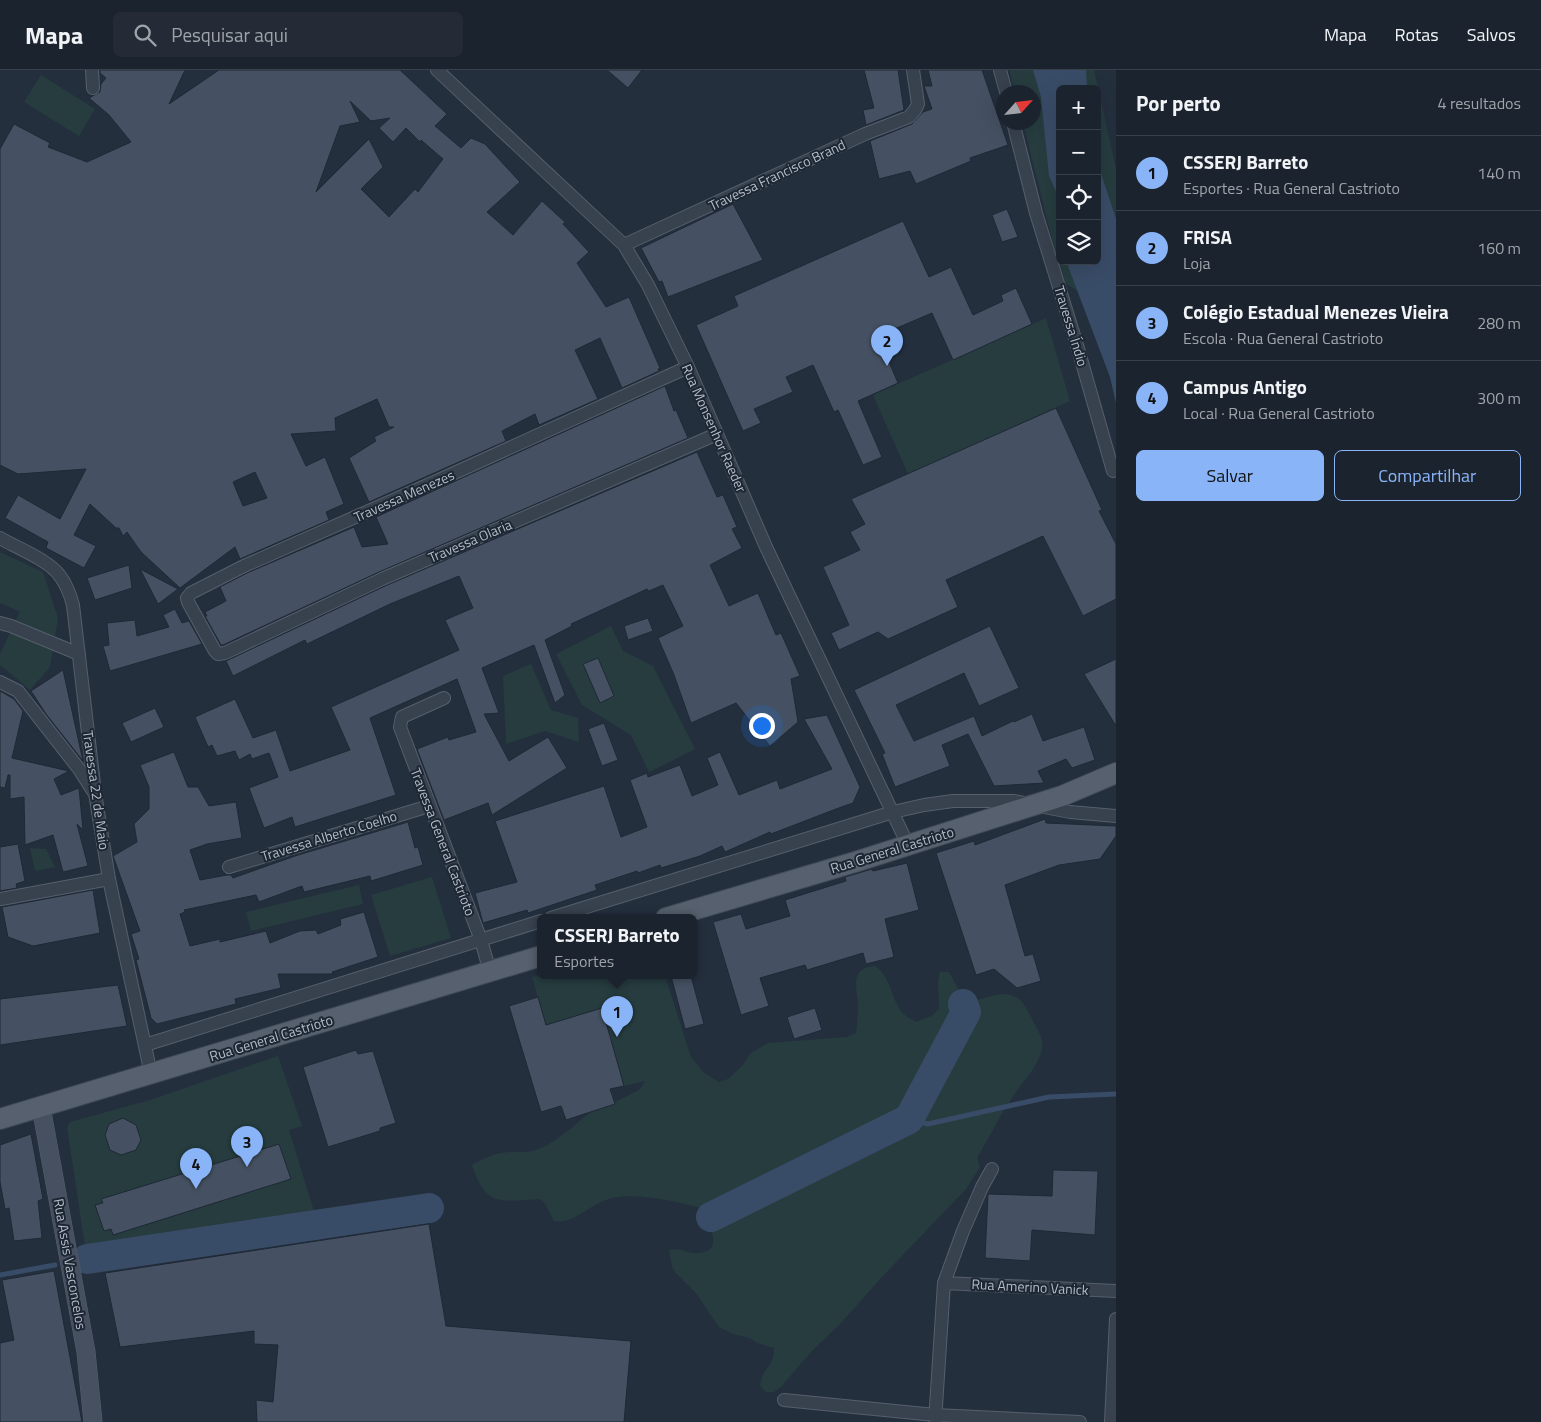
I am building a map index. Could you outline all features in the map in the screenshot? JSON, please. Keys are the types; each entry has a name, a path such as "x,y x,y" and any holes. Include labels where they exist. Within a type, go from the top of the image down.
{"main road":[{"name":"Rua General Castrioto","path":"680,914 855,862 1062,796 1116,773"},
{"name":"Rua General Castrioto","path":"0,1120 537,957"}],"street":[{"path":"92,70 93,88"},
{"name":"Rua Monsenhor Raeder","path":"437,70 624,245 648,285 688,367 766,547 908,845"},
{"name":"Travessa Francisco Brand","path":"624,245 865,134 909,117 918,104 913,70"},
{"path":"1000,70 1004,85"},
{"name":"Travessa Índio","path":"1015,130 1036,213 1077,345 1113,471"},
{"name":"Travessa Menezes","path":"225,653 218,654 215,651 188,602 187,598 191,593 244,566 688,367"},
{"name":"Travessa Olaria","path":"225,653 382,579 717,434"},
{"name":"Travessa 22 de Maio","path":"0,538 47,564 59,574 68,589 73,605 95,793 109,879 151,1074"},
{"path":"0,623 78,654"},
{"path":"0,682 18,692 79,769 95,793"},
{"name":"Travessa General Castrioto","path":"444,698 402,716 400,727 480,940 490,972"},
{"path":"564,914 893,812 924,805 953,801 1014,802 1070,812 1116,816"},
{"name":"Travessa Alberto Coelho","path":"229,867 429,806"},
{"path":"1,899 109,879"},
{"path":"145,1045 537,923"},
{"name":"Rua Assis Vasconcelos","path":"41,1107 86,1352 93,1422"},
{"path":"935,1418 944,1283 963,1230 992,1169"},
{"name":"Rua Amerino Vanick","path":"944,1283 1116,1291"},
{"path":"1110,1422 1116,1320"},
{"path":"784,1400 935,1418 1080,1422"}],"green space":[{"path":"1009,70 1036,70 1040,85 1013,85"},
{"path":"1064,70 1094,70 1097,85 1067,85"},
{"path":"41,75 95,109 79,136 24,102"},
{"path":"1041,88 1056,141 1056,255 1025,130 1041,130"},
{"path":"1101,102 1116,169 1116,302 1101,235"},
{"path":"1058,265 1091,265 1101,303 1063,283"},
{"path":"1046,318 1070,401 908,474 873,395"},
{"path":"0,552 43,572 58,618 50,667 30,690 0,665 0,654 20,612 0,603"},
{"path":"611,626 623,651 653,666 695,749 649,772 631,735 582,705 556,654"},
{"path":"531,664 551,710 578,718 579,742 545,731 506,744 503,676"},
{"path":"30,848 46,849 55,867 35,871"},
{"path":"432,877 451,938 390,956 371,895"},
{"path":"359,885 363,904 251,931 246,912"},
{"path":"875,966 882,972 901,1011 917,1022 933,1015 939,1008 938,981 940,972 949,972 966,1001 1000,994 1015,996 1027,1010 1037,1028 1043,1045 1037,1063 1007,1105 977,1158 980,1167 966,1189 841,1323 812,1351 781,1387 774,1392 766,1392 760,1386 761,1379 772,1360 774,1348 757,1343 750,1338 733,1334 719,1327 695,1292 672,1267 669,1250 677,1249 696,1253 705,1252 711,1248 713,1236 711,1228 701,1208 678,1202 625,1196 603,1201 573,1218 554,1221 546,1205 540,1199 515,1201 497,1199 483,1189 477,1179 472,1165 499,1153 530,1152 544,1147 591,1112 581,1115 546,1025 532,977 537,976 537,979 666,979 691,1057 703,1072 719,1082 728,1079 741,1067 751,1053 768,1043 847,1037 856,1033 858,1005 856,980 861,971","holes":["645,1081 639,1090 615,1102 611,1089"]},
{"path":"278,1056 302,1126 289,1130 318,1224 87,1259 67,1127 70,1122 150,1100"}],"water":[{"path":"1033,70 1086,70 1087,85 1056,85 1056,191 1049,176 1041,85 1037,85"},
{"path":"1101,173 1116,219 1116,403 1110,377 1068,265 1101,265"}],"building":[{"path":"100,70 185,70 169,104 219,70 400,70 447,114 435,126 461,148 471,138 485,144 520,182 487,212 513,235 542,201 565,222 563,224 589,252 577,263 606,307 629,297 660,368 658,369 659,371 622,388 600,338 575,350 598,399 539,425 535,414 502,431 506,441 369,502 349,458 376,441 374,437 394,427 389,427 377,399 335,418 336,431 291,434 306,466 325,457 344,504 326,512 329,520 240,559 235,547 180,588 141,552 127,532 123,536 119,528 116,528 90,504 74,535 96,546 84,568 46,548 48,542 5,518 18,495 60,519 86,469 18,474 0,465 0,149 14,124 50,143 48,147 87,162 131,142 109,115 89,98 100,92 101,84 106,78 100,73","holes":["350,101 371,121 390,118 379,128 393,142 406,128 420,142 421,140 443,159 418,192 415,189 389,217 361,189 383,167 369,139 316,192 340,126 360,122","255,472 267,498 243,506 233,482"]},
{"path":"607,70 642,70 628,88"},
{"path":"864,70 898,70 904,110 866,125 863,110 874,108"},
{"path":"928,70 982,70 996,110 996,130 1003,130 1008,145 970,158 971,161 916,184 910,171 879,179 870,141 912,124 923,112 932,109 924,86 932,86"},
{"path":"733,204 763,260 668,297 662,281 659,282 641,248"},
{"path":"1007,209 1018,237 1002,242 992,215"},
{"path":"903,221 929,277 951,267 973,315 1003,301 1001,295 1016,288 1032,324 953,360 932,313 878,336 898,383 858,401 882,457 863,465 838,410 834,412 813,365 786,377 793,392 754,409 761,423 743,431 696,325 738,306 734,296"},
{"path":"665,386 674,411 676,410 688,438 379,572 223,645 221,645 205,616 207,616 205,612 226,601 220,587 247,573 354,527 362,547 388,544 376,517"},
{"path":"1056,408 1102,510 1099,511 1116,544 1116,599 1083,616 1043,536 946,580 958,607 888,639 878,632 839,650 831,633 849,625 823,567 860,550 850,532 865,524 851,499"},
{"path":"697,452 717,497 723,495 737,527 732,529 742,548 710,565 729,606 758,593 776,635 781,633 800,676 791,679 798,722 770,746 736,703 691,723 674,675 658,638 683,626 663,585 649,591 647,589 571,624 572,626 545,640 565,695 555,703 534,645 482,668 499,713 484,714 509,761 548,737 567,768 492,815 488,803 444,820 417,749 448,737 449,740 476,732 457,679 370,718 396,795 295,827 292,817 264,828 249,788 278,777 269,753 252,759 250,754 239,760 235,751 217,756 212,745 208,747 195,717 235,699 253,738 276,730 290,771 350,750 331,707 459,650 445,620 473,608 459,576 390,604 307,644 305,640 233,676 226,661 385,586"},
{"path":"129,565 132,588 95,600 87,578"},
{"path":"140,569 178,589 158,604"},
{"path":"175,609 182,623 189,621 202,644 110,671 103,646 109,645 107,623 135,620 137,636 169,627 163,615"},
{"path":"648,618 653,631 628,640 624,626"},
{"path":"990,626 1019,688 979,706 964,673 896,705 914,741 974,716 982,736 1032,714 1043,741 1084,727 1095,760 1072,768 1066,759 1038,771 1044,783 994,786 968,734 942,745 950,766 895,787 882,754 885,753 854,690"},
{"path":"598,658 614,696 600,703 583,664"},
{"path":"1116,659 1116,726 1084,674"},
{"path":"63,670 83,761 46,714 31,691"},
{"path":"0,691 14,699 23,711 12,758 69,771 54,779 61,795 79,788 83,830 77,824 88,866 63,872 53,835 25,845 24,797 10,799 10,775 8,775 5,788 0,787"},
{"path":"155,708 164,727 131,742 122,723"},
{"path":"827,715 860,787 853,803 771,834 770,832 725,852 722,846 700,856 661,868 660,865 595,885 597,890 528,913 527,910 483,923 475,893 517,882 495,821 604,786 621,837 647,827 630,780 647,773 648,777 680,765 692,796 718,785 707,758 720,752 739,795 777,780 780,789 832,769 804,719"},
{"path":"604,723 618,760 602,766 588,729"},
{"path":"174,752 188,787 198,787 209,806 236,802 242,838 207,844 190,850 200,880 227,875 231,875 233,878 295,856 408,822 415,848 418,847 423,865 371,881 370,876 304,892 302,886 259,902 256,895 184,910 185,912 180,914 190,946 220,939 220,942 266,931 270,943 300,931 316,930 318,934 341,925 340,919 364,912 378,957 332,972 333,974 278,974 281,988 235,999 236,1004 157,1024 151,1018 136,960 139,959 131,934 140,931 113,856 137,842 134,824 149,809 149,787 140,765"},
{"path":"1045,819 1046,823 1116,826 1116,836 1100,859 1059,865 1005,885 1025,956 1033,954 1041,981 1017,988 994,969 976,975 936,853 974,841 975,845"},
{"path":"18,844 25,881 16,884 17,888 0,891 0,847"},
{"path":"907,863 919,910 885,919 894,957 866,964 863,953 807,970 805,965 760,978 769,1006 741,1015 713,922 741,914 746,929 790,916 785,900 846,881 845,877 872,869 873,871"},
{"path":"93,890 100,933 33,946 8,937 2,907"},
{"path":"672,979 692,979 704,1024 685,1029"},
{"path":"118,985 127,1026 0,1045 0,999"},
{"path":"538,997 546,1025 602,1008 624,1086 610,1089 615,1104 566,1120 561,1106 541,1112 509,1006"},
{"path":"815,1008 822,1030 794,1039 787,1017"},
{"path":"356,1050 358,1054 373,1051 396,1123 380,1128 380,1131 328,1147 303,1067"},
{"path":"123,1118 136,1125 141,1140 136,1150 121,1155 110,1150 105,1135 109,1124"},
{"path":"31,1134 43,1199 38,1201 42,1238 14,1241 9,1208 5,1209 0,1182 0,1145"},
{"path":"279,1144 291,1179 113,1235 111,1229 104,1231 95,1205 103,1203 101,1199"},
{"path":"1053,1170 1098,1171 1095,1235 1032,1230 1030,1261 985,1258 988,1194 1052,1196"},
{"path":"429,1224 446,1326 631,1341 624,1422 257,1422 256,1400 273,1402 278,1345 254,1344 254,1331 120,1347 105,1273"},
{"path":"54,1271 82,1422 0,1422 0,1343 14,1340 2,1280"}],"waterway":[{"path":"711,1217 909,1119 966,1012 963,1004"},
{"path":"909,1119 928,1124 1049,1097 1116,1094"},
{"path":"87,1259 429,1208"},
{"path":"0,1275 55,1265"}],"place":[{"name":"FRISA","path":"887,366"},
{"name":"CSSERJ Barreto","path":"617,1037"},
{"name":"Colégio Estadual Menezes Vieira","path":"247,1167"},
{"name":"Campus Antigo","path":"196,1189"}]}
